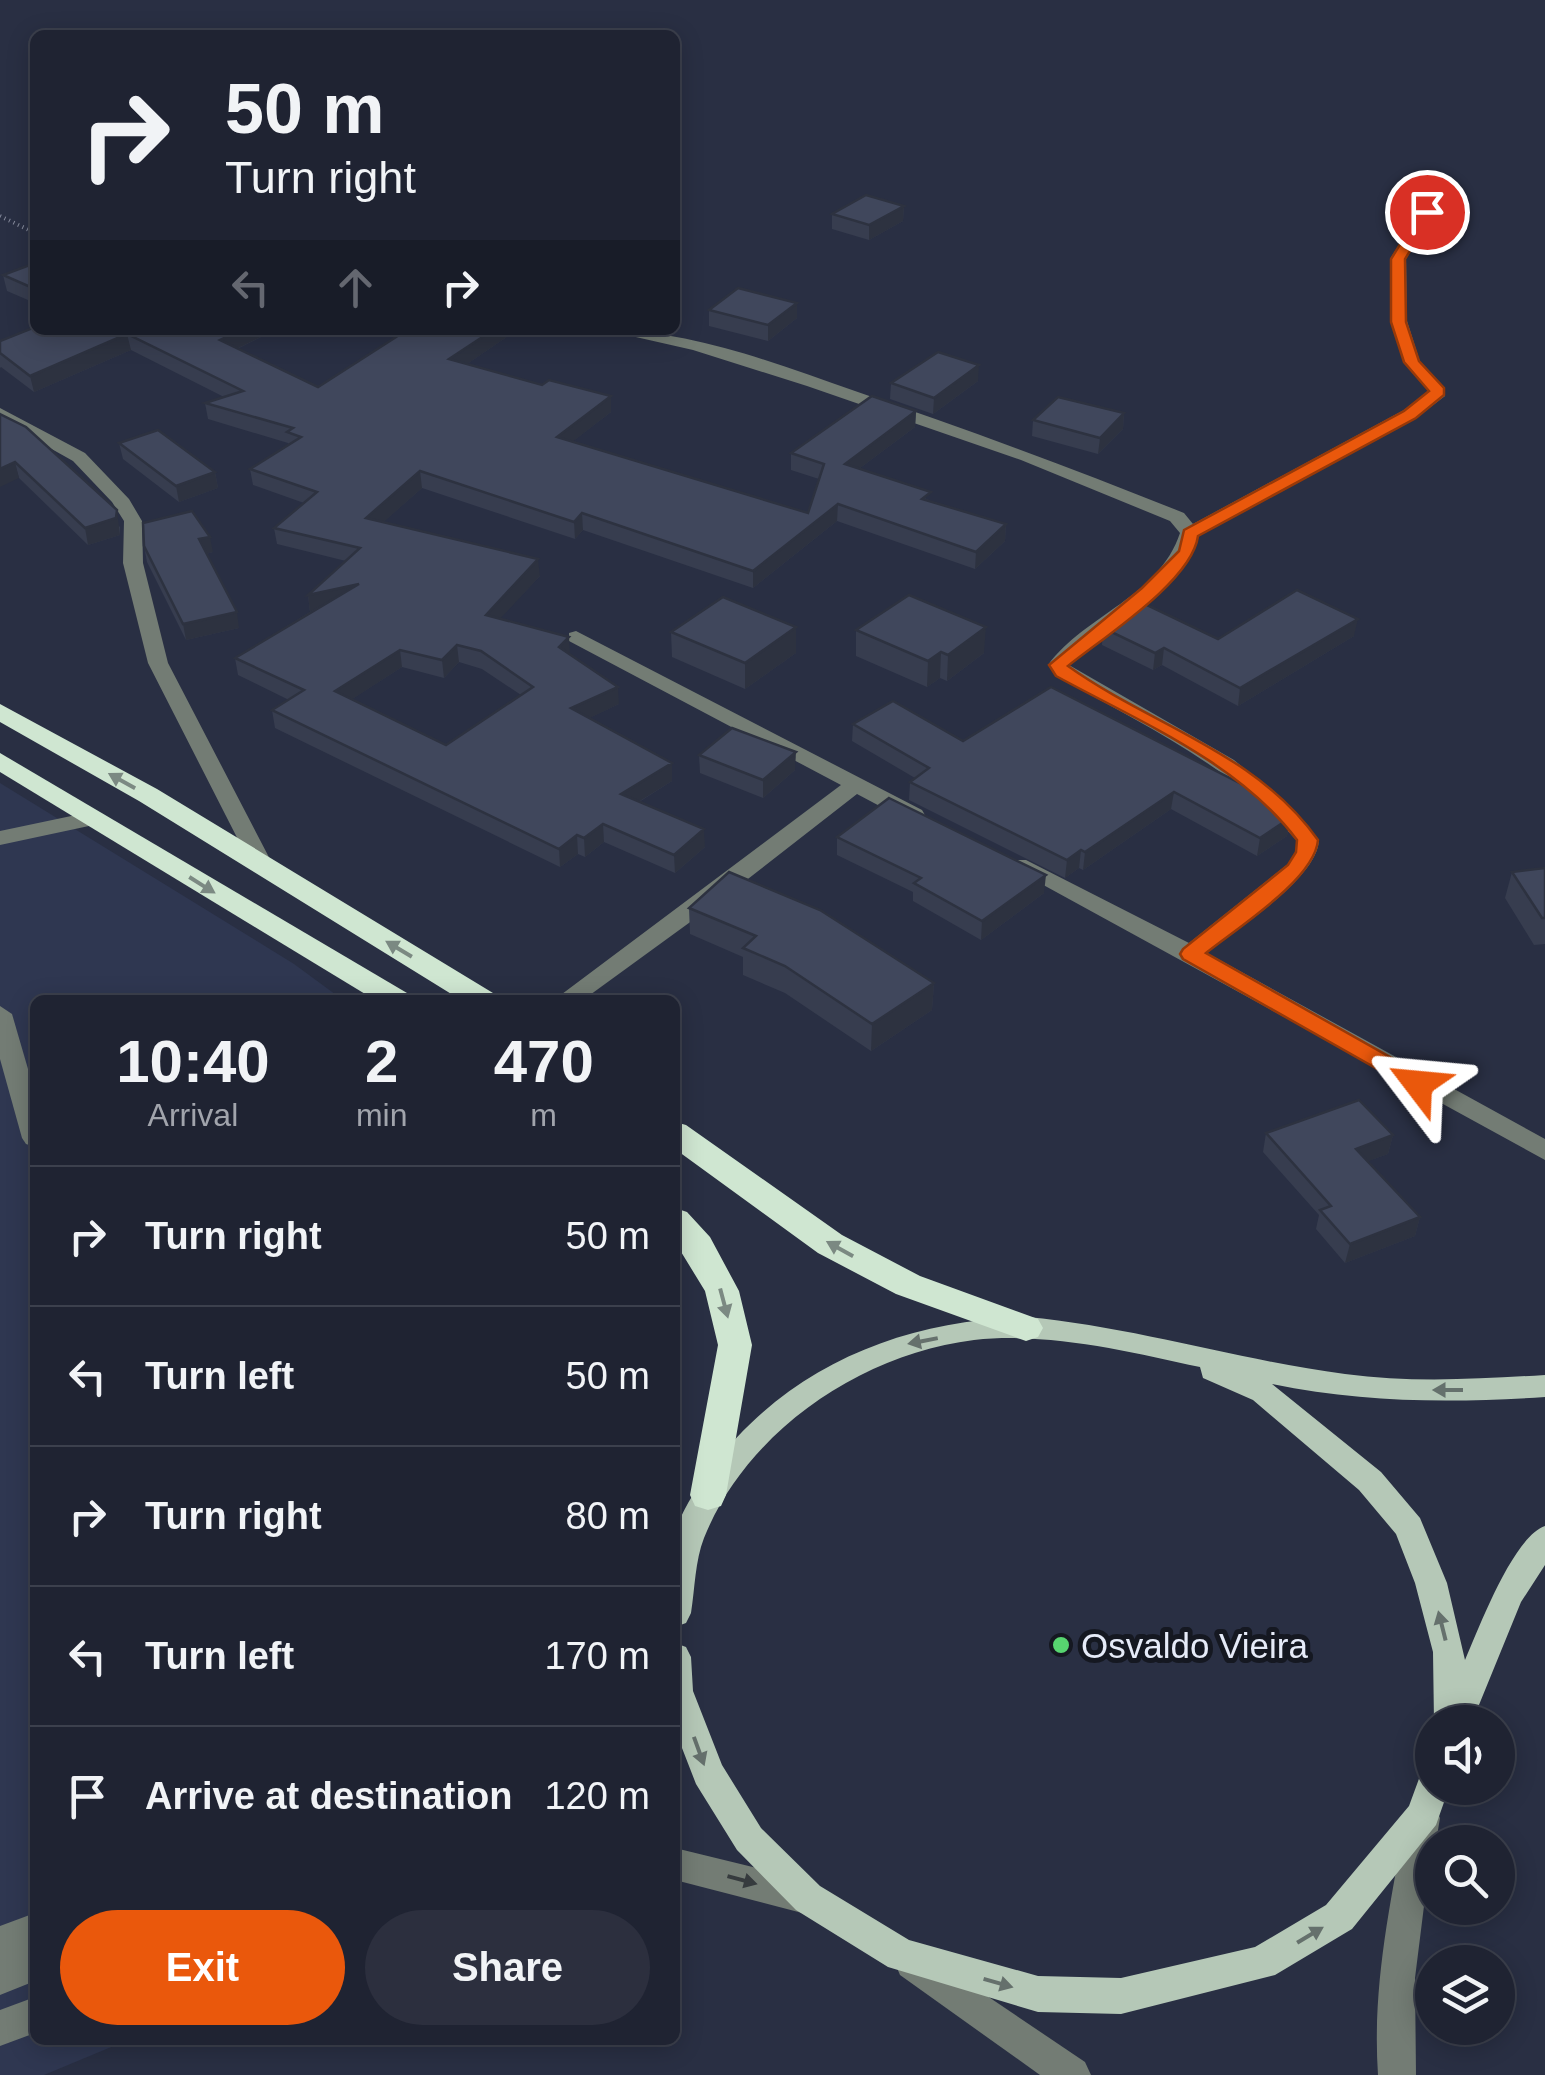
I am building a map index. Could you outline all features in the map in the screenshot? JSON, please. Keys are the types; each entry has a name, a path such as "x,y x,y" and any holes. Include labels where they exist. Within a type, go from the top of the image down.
{"highway":[{"path":"0,712 475,995"},
{"path":"0,760 388,995"},
{"path":"680,1137 830,1244 908,1285 1026,1328"},
{"path":"680,1226 698,1246 722,1291 735,1345 708,1495"}],"main road":[{"path":"681,1550 708,1495 773,1417 827,1379 891,1347 970,1332 1026,1328 1158,1346 1343,1385 1464,1390 1545,1386"},
{"path":"1158,1346 1264,1392 1370,1481 1408,1528 1431,1583 1449,1652 1452,1705"},
{"path":"1460,1705 1508,1596 1545,1539"},
{"path":"680,1700 708,1773 749,1839 808,1898 900,1954 1038,1994 1121,1996 1262,1964 1338,1918 1424,1805"}],"street":[{"path":"1190,533 1410,414 1438,392 1412,362 1399,322 1398,259 1427,212"},
{"path":"637,335 720,352 1027,456 1177,516 1190,533 1187,552 1148,592 1058,665 1063,672 1228,764 1286,811 1308,840 1307,852 1296,869 1191,954"},
{"path":"0,413 79,457 120,499 133,521 133,563 158,664 202,742 262,866"},
{"path":"576,637 854,786 939,827"},
{"path":"573,995 718,892 854,786"},
{"path":"0,838 94,818"},
{"path":"990,852 1191,954 1387,1067 1545,1150"},
{"path":"0,1014 30,1120"},
{"path":"1398,2075 1393,2040 1401,1942 1427,1805"},
{"path":"680,1865 808,1898"},
{"path":"0,1943 30,1932"},
{"path":"900,1954 1072,2075"},
{"path":"0,1977 30,1966"},
{"path":"0,2028 30,2017"}],"path":[{"path":"0,216 30,230"}],"shaded area":[{"path":"0,783 294,964 336,995 30,995 30,2045 116,2045 44,2075 0,2075"}],"building":[{"path":"866,195 904,206 869,225 832,214"},
{"path":"30,265 30,287 3,275"},
{"path":"738,288 797,303 768,325 709,310"},
{"path":"30,329 30,335 125,335 30,376 0,353 0,341"},
{"path":"129,335 230,335 220,340 318,387 399,335 485,335 449,359 542,385 549,380 611,396 557,437 808,513 824,464 791,453 872,396 916,411 845,464 931,492 922,499 1006,524 976,552 838,504 753,571 582,513 574,522 420,471 366,518 538,559 486,615 569,637 559,647 618,687 571,708 672,763 621,794 704,829 674,855 603,824 584,838 577,835 559,849 272,710 304,690 235,658 359,584 308,595 360,548 274,528 317,492 250,469 301,437 287,432 293,428 205,403 243,391","holes":["457,645 481,651 533,687 446,745 335,691 400,650 442,660"]},
{"path":"938,352 979,365 934,398 891,383"},
{"path":"1058,397 1124,413 1100,438 1033,420"},
{"path":"0,414 26,427 117,510 116,518 85,528 15,462 0,469"},
{"path":"158,430 215,472 176,486 119,443"},
{"path":"192,511 210,537 199,539 237,612 183,624 144,546 143,523"},
{"path":"1297,590 1358,619 1240,688 1164,648 1155,653 1103,628 1145,604 1218,639"},
{"path":"909,595 986,627 948,655 941,652 928,661 856,630"},
{"path":"723,597 796,627 745,663 671,632"},
{"path":"1051,687 1271,799 1290,818 1260,838 1174,792 1067,860 910,782 929,768 853,724 893,701 963,741"},
{"path":"732,728 796,752 763,780 699,755"},
{"path":"889,798 1046,875 982,921 914,883 921,878 837,837"},
{"path":"1545,868 1545,918 1542,918 1512,872"},
{"path":"729,872 820,910 934,983 872,1024 785,966 743,948 756,936 689,908"},
{"path":"1359,1100 1393,1135 1356,1149 1420,1217 1350,1244 1320,1210 1331,1206 1266,1133"}],"place":[{"name":"Osvaldo Vieira","path":"1061,1645"}],"route":[{"path":"1418,1084 1191,954 1296,869 1307,852 1308,840 1286,811 1228,764 1063,672 1058,665 1148,592 1187,552 1190,533 1432,400 1438,392 1412,362 1401,336 1396,275 1398,259 1427,212"}]}
